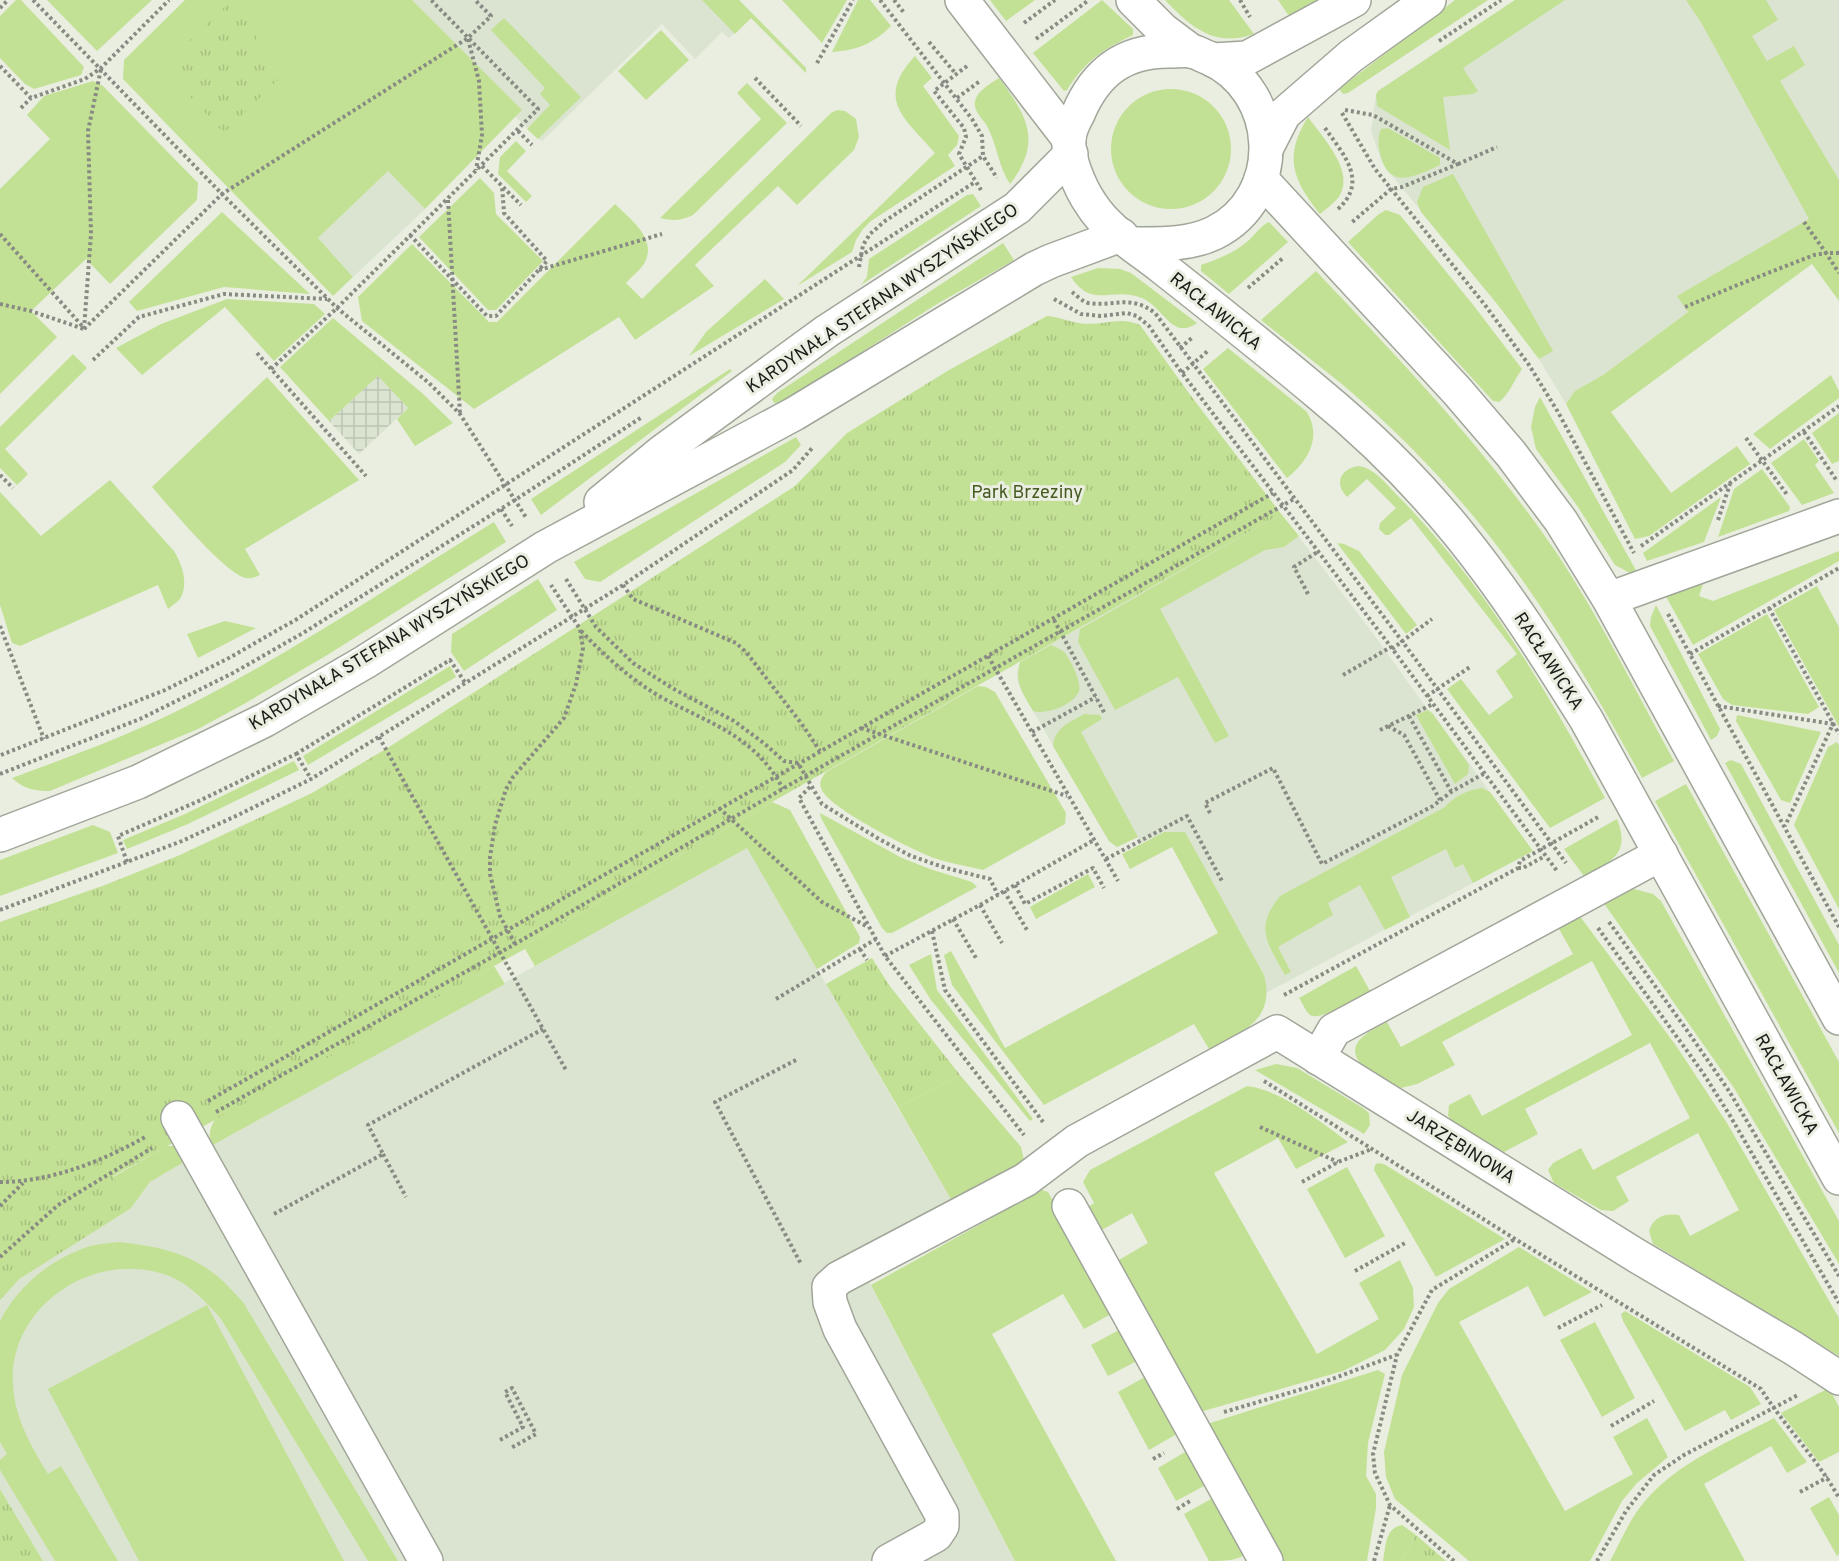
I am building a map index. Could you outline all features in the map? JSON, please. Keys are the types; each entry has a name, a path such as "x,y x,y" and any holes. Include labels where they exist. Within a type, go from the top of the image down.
{"street":[{"path":"962,0 1070,146 1077,178 1092,207 1127,240 1166,244 1192,242 1216,232 1238,216 1254,195 1261,179 1267,147 1266,129 1258,106 1245,85 1227,67 1202,56 1163,30 1133,0"},
{"path":"1070,146 1086,95 1102,75 1125,59 1150,50 1247,58 1354,0"},
{"path":"1267,147 1284,114 1303,96 1352,56 1429,0"},
{"name":"KARDYNAŁA STEFANA WYSZYŃSKIEGO","path":"540,549 663,451 828,331 1017,208 1070,146"},
{"path":"1261,179 1457,391 1511,454 1561,521 1609,599 1839,1018"},
{"name":"KARDYNAŁA STEFANA WYSZYŃSKIEGO","path":"2,829 138,782 265,720 365,662 540,549 794,414 1034,270 1051,261 1127,240"},
{"name":"RACŁAWICKA","path":"1127,240 1318,392 1355,425 1411,480 1457,532 1514,606 1586,719 1839,1178"},
{"path":"1609,599 1839,516"},
{"path":"1318,1058 1334,1030 1661,854"},
{"name":"JARZĘBINOWA","path":"1044,1164 1077,1141 1277,1032 1637,1256 1838,1376"},
{"path":"181,1124 426,1561"},
{"path":"889,1561 936,1535 942,1526 942,1515 840,1329 830,1302 829,1287 839,1278 1024,1180 1044,1164"},
{"path":"1069,1206 1266,1561"}],"path":[{"path":"0,8 8,0"},
{"path":"33,0 327,299 429,383 460,414 514,500 580,629 617,667 637,681 660,696 709,720 754,749 776,776 783,789"},
{"path":"21,108 31,98 85,79 101,68 169,0"},
{"path":"271,369 337,308 538,109 432,0"},
{"path":"84,329 222,194 468,38 491,16 475,0"},
{"path":"817,63 853,0"},
{"path":"880,0 957,98 982,136 983,156 1000,182"},
{"path":"894,0 905,14"},
{"path":"1023,24 1055,0"},
{"path":"1027,46 1089,0"},
{"path":"468,38 479,81 482,135 476,172"},
{"path":"1,755 165,690 227,659 297,619 975,182 958,154 966,137 964,128 934,91 956,74 929,42"},
{"path":"0,66 31,98"},
{"path":"84,329 91,234 88,131 101,68"},
{"path":"755,78 801,126"},
{"path":"957,98 984,78"},
{"path":"1458,164 1373,115 1339,109 1375,169 1485,304 1529,365 1558,412 1839,927"},
{"path":"1319,120 1353,173 1352,191 1335,212"},
{"path":"518,131 532,145"},
{"path":"1347,226 1390,189 1402,187 1497,147"},
{"path":"855,276 863,245 870,234 983,156"},
{"path":"482,166 521,205"},
{"path":"410,235 487,316 496,316 547,261 504,213 502,186"},
{"path":"448,199 460,414"},
{"path":"1804,222 1839,273"},
{"path":"0,234 84,329"},
{"path":"538,271 662,234"},
{"path":"1685,307 1814,255 1839,253"},
{"path":"1244,292 1286,255"},
{"path":"1071,291 1087,303 1138,304 1155,313 1552,843 1582,896 1703,1073 1839,1303"},
{"path":"93,360 139,317 224,294 327,299"},
{"path":"1054,300 1081,314 1101,316 1127,313 1137,316 1149,326 1545,856 1582,896 1686,1029 1729,1091 1839,1276"},
{"path":"0,304 31,311 84,329"},
{"path":"1182,373 1210,348"},
{"path":"257,353 366,476"},
{"path":"1634,552 1839,406"},
{"path":"0,774 102,735 214,682 303,633 501,509 651,411"},
{"path":"1804,432 1839,484"},
{"path":"1746,438 1794,504"},
{"path":"0,910 182,841 310,779 623,585 793,470 815,445"},
{"path":"0,475 13,488"},
{"path":"1716,525 1731,484"},
{"path":"0,1257 44,1216 72,1195 181,1124 507,930 1273,494"},
{"path":"0,1182 24,1182 87,1164 181,1124 500,953 805,776 1294,499"},
{"path":"501,509 516,532"},
{"path":"1308,594 1294,567 1318,550"},
{"path":"1690,654 1839,568"},
{"path":"564,576 596,627 633,663 672,688 734,720 784,761 798,763"},
{"path":"623,585 633,599 736,643 747,652 820,751"},
{"path":"1769,608 1839,734"},
{"path":"1343,675 1391,648 1432,619"},
{"path":"1054,620 1105,714"},
{"path":"0,626 44,739"},
{"path":"515,944 500,916 490,874 495,825 506,789 513,777 556,729 570,704 583,648 580,629"},
{"path":"988,656 1118,881"},
{"path":"127,862 118,836 201,800 296,753 450,660 466,684"},
{"path":"1427,696 1470,667"},
{"path":"1032,732 1096,697"},
{"path":"1380,730 1433,704"},
{"path":"1718,706 1833,724"},
{"path":"1409,716 1451,792"},
{"path":"1784,827 1833,724"},
{"path":"1388,726 1404,735 1440,800"},
{"path":"861,728 1068,796"},
{"path":"379,738 566,1070"},
{"path":"296,753 310,779"},
{"path":"798,763 822,804 911,856 990,879 998,895"},
{"path":"1210,813 1205,803 1273,768 1322,864 1392,828 1485,773"},
{"path":"810,787 799,798 885,956 1044,1164"},
{"path":"719,808 822,902 869,927"},
{"path":"1518,868 1520,861 1601,815"},
{"path":"1106,859 1187,816 1223,883"},
{"path":"885,956 1094,840"},
{"path":"1284,995 1518,868 1523,868 1545,856"},
{"path":"1015,885 1025,904 1093,868 1104,888"},
{"path":"1004,891 1027,930"},
{"path":"980,905 1002,944"},
{"path":"953,919 976,958"},
{"path":"932,931 945,990 1038,1115"},
{"path":"776,999 876,939"},
{"path":"860,949 867,960"},
{"path":"406,1197 368,1125 543,1029"},
{"path":"796,1060 715,1102 804,1269"},
{"path":"1261,1079 1515,1239 1761,1389 1772,1408 1828,1477 1839,1498"},
{"path":"1260,1127 1338,1162"},
{"path":"1302,1182 1338,1162 1373,1149"},
{"path":"241,1232 383,1154"},
{"path":"0,1206 24,1182"},
{"path":"1454,1561 1390,1506 1375,1473 1373,1454 1397,1355 1432,1290 1515,1239"},
{"path":"1355,1271 1405,1243"},
{"path":"1558,1328 1602,1305"},
{"path":"1189,1422 1316,1385 1397,1355"},
{"path":"1597,1561 1626,1511 1654,1474 1684,1455 1772,1408 1838,1376"},
{"path":"500,1440 523,1427 505,1392 512,1388 536,1434 511,1448"},
{"path":"1611,1426 1654,1401"},
{"path":"1800,1492 1828,1477"},
{"path":"1374,1561 1390,1506"}],"shaded area":[{"path":"412,0 739,0 806,68 806,73 751,18 729,38 722,32 695,59 662,24 542,141 516,117 521,110"},
{"path":"1515,0 1839,0 1839,225 1677,296 1689,311 1603,375 1575,391 1566,404 1539,359 1498,305 1382,162 1371,131 1378,91"},
{"path":"388,171 425,209 353,277 318,238"},
{"path":"378,376 408,408 359,454 329,421"},
{"path":"1282,515 1372,632 1533,851 1266,993 1264,975 1185,833 1164,832 1141,843 1138,837 1117,847 1109,841 1033,711 1018,683 1017,674 1020,662"},
{"path":"747,848 953,1203 855,1255 1015,1561 43,1561 0,1489 0,1300 19,1279 131,1208 150,1182"}],"green space":[{"path":"16,0 21,0 84,67 81,75 34,89 25,84 0,58 0,16"},
{"path":"47,0 152,0 97,51"},
{"path":"185,0 412,0 522,110 425,209 388,171 318,238 353,277 333,296 123,79 124,60"},
{"path":"702,0 739,0 806,68 806,73 751,18 735,34"},
{"path":"782,0 847,0 822,43"},
{"path":"858,0 870,0 891,26 864,45 832,52"},
{"path":"990,0 1035,0 1006,21"},
{"path":"1102,0 1133,29 1133,35 1095,57 1064,91 1033,53"},
{"path":"1165,0 1229,0 1254,34 1240,38 1215,37 1184,19"},
{"path":"1278,0 1317,0 1289,16"},
{"path":"1455,0 1488,0 1348,93 1343,94 1339,89"},
{"path":"1515,0 1565,0 1463,68 1478,91 1473,94 1443,97 1450,150 1377,106 1378,91"},
{"path":"1686,0 1766,0 1778,20 1752,36 1767,61 1794,46 1805,65 1780,81 1839,180 1839,301 1812,264 1611,412 1671,493 1737,446 1750,464 1649,536 1635,539 1566,404 1575,391 1603,375 1688,312 1677,296 1809,219 1702,24"},
{"path":"231,1 258,30 255,43 284,74 224,133 162,67"},
{"path":"504,18 581,97 538,139 527,129 550,105 540,94 545,88 491,30"},
{"path":"661,30 689,60 646,100 618,71"},
{"path":"915,56 932,78 923,86 959,136 957,145 948,155 955,166 871,221 856,240 852,252 797,286 935,153 905,119 896,97 897,85 903,71"},
{"path":"999,78 1017,105 1027,129 1026,155 1010,184 987,126 975,105 982,90"},
{"path":"93,81 103,86 198,183 197,200 110,284 86,259 31,311 57,337 0,394 0,189 50,139 27,115 44,96"},
{"path":"747,83 787,123 693,215 676,220 660,218 761,119 737,93"},
{"path":"1171,89 1194,94 1213,107 1226,126 1231,149 1226,172 1213,191 1194,204 1171,209 1148,204 1129,191 1116,172 1111,149 1116,126 1129,107 1148,94"},
{"path":"845,111 856,119 859,137 854,150 797,205 778,186 695,265 714,286 635,340 619,317 474,409 362,321 358,297 412,244 489,322 497,322 615,204 645,237 648,253 645,262 626,283 642,299 832,112"},
{"path":"1308,117 1336,156 1343,178 1343,188 1338,198 1320,214 1303,190 1294,168 1296,144"},
{"path":"1388,128 1440,158 1440,165 1406,178 1391,174 1385,168 1378,143 1381,129"},
{"path":"516,141 526,151 507,171 532,196 526,202 498,174 500,157"},
{"path":"1453,174 1553,351 1539,359 1498,305 1421,212 1417,202 1423,187"},
{"path":"480,178 494,193 496,214 543,261 496,310 488,310 419,237"},
{"path":"973,194 981,206 861,285 867,277 869,259 967,195"},
{"path":"1386,210 1400,215 1522,369 1499,402 1493,401 1348,242"},
{"path":"222,212 310,294 224,287 137,311 129,302"},
{"path":"1269,222 1288,242 1229,294 1201,271 1201,265 1237,249"},
{"path":"1003,243 1014,260 937,304 784,402 774,403 772,399 777,393"},
{"path":"1098,268 1120,269 1131,273 1197,323 1188,328 1180,328 1139,297 1119,294 1094,295 1079,287 1071,277"},
{"path":"1316,271 1443,408 1503,479 1531,517 1589,605 1674,761 1642,778 1588,682 1549,619 1506,558 1467,509 1381,418 1261,320"},
{"path":"765,279 784,299 689,356 706,332"},
{"path":"227,299 314,304 325,314 274,361 225,307 142,375 116,348 161,324"},
{"name":"Park Brzeziny","path":"1047,316 1087,324 1125,321 1140,325 1282,515 772,802 530,942 525,949 113,1176 131,1208 19,1279 0,1300 0,922 105,885 180,855 312,793 389,747 795,486 847,433 949,370"},
{"path":"333,318 422,393 453,423 415,446 397,419 408,408 378,376 329,421 280,367"},
{"path":"1228,348 1307,412 1313,430 1313,439 1307,456 1287,478 1203,369"},
{"path":"73,354 87,368 5,449 28,474 17,485 0,468 0,427"},
{"path":"730,369 732,371 541,515 531,499"},
{"path":"1831,375 1839,391 1839,398 1770,449 1753,434"},
{"path":"267,377 359,480 245,549 260,575 246,578 237,574 212,553 152,487"},
{"path":"1540,397 1638,574 1630,573 1615,565 1578,507 1536,449 1531,427 1535,407"},
{"path":"1839,413 1839,461 1832,464 1812,433"},
{"path":"796,437 801,445 785,462 600,582 585,579 574,562"},
{"path":"1804,439 1819,461 1815,465 1834,493 1802,505 1771,463"},
{"path":"1358,466 1375,473 1389,487 1429,530 1486,602 1537,678 1605,798 1550,828 1447,689 1461,679 1489,715 1513,697 1496,671 1517,654 1411,518 1389,535 1385,535 1379,529 1380,523 1396,508 1367,479 1347,497 1341,487 1341,478 1347,470"},
{"path":"1762,469 1790,507 1789,511 1718,537 1734,489"},
{"path":"110,480 174,551 180,562 184,581 180,599 168,609 158,585 20,646 12,643 0,605 0,492 41,536"},
{"path":"1721,497 1704,542 1647,561 1643,553"},
{"path":"1282,515 1299,536 1284,547 1265,550 1160,609 1229,736 1215,743 1178,677 1115,710 1078,642 1080,629"},
{"path":"494,522 506,542 329,654 198,729 50,791 30,789 12,778 146,726 189,705 305,640"},
{"path":"1337,543 1359,551 1417,625 1406,634"},
{"path":"1839,551 1839,561 1693,645 1664,593 1706,575 1699,596 1713,601"},
{"path":"538,579 557,610 464,671 451,652 452,634"},
{"path":"1817,586 1839,627 1839,727 1774,610"},
{"path":"1656,605 1720,729 1717,736 1711,740 1650,626"},
{"path":"1767,614 1819,707 1808,714 1732,705 1723,699 1698,654"},
{"path":"225,621 256,628 198,658 187,634"},
{"path":"1051,645 1066,655 1077,677 1079,691 1066,705 1045,712 1033,711 1019,682 1018,669 1020,662"},
{"path":"450,666 456,677 308,765 303,756"},
{"path":"978,686 995,692 1066,813 1065,824 983,870 934,858 872,828 838,806 821,788 820,783 826,772"},
{"path":"1428,710 1469,765 1468,774 1455,784 1416,715"},
{"path":"1084,714 1100,715 1102,719 1081,732 1138,837 1117,847 1109,841 1053,746 1060,730"},
{"path":"1737,715 1821,732 1790,803 1781,800 1736,721"},
{"path":"1837,742 1839,746 1839,909 1794,825 1828,747"},
{"path":"1731,760 1741,764 1839,945 1839,973 1725,763"},
{"path":"294,761 299,770 188,824 127,849 123,840 185,814"},
{"path":"1686,784 1839,1062 1839,1133 1655,801"},
{"path":"1482,788 1490,792 1533,851 1473,883 1463,864 1455,868 1446,849 1391,877 1410,917 1385,930 1360,885 1328,903 1333,915 1278,947 1291,972 1285,975 1273,954 1265,927 1267,917 1280,896 1445,807 1462,794"},
{"path":"772,802 790,810 860,937 859,943 817,969 747,848 535,966 525,949 530,942"},
{"path":"820,813 902,858 972,882 977,887 892,933 887,933 882,928"},
{"path":"1617,819 1622,841 1620,849 1610,861 1584,876 1564,849"},
{"path":"93,825 110,832 118,853 0,896 0,860"},
{"path":"1164,832 1185,832 1264,975 1265,1003 1261,1014 1244,1030 1209,1049 1194,1024 1044,1105 952,985 944,955 951,951 1005,1048 1218,933 1172,847 1130,869 1122,854"},
{"path":"1088,874 1095,887 1036,919 1030,907"},
{"path":"1634,889 1653,894 1661,901 1839,1221 1839,1264 1734,1088 1603,902 1624,891"},
{"path":"1579,915 1677,1047 1727,1123 1839,1318 1839,1356 1653,1244 1649,1231 1654,1222 1661,1217 1679,1215 1690,1236 1739,1210 1698,1133 1616,1177 1629,1201 1613,1211 1601,1210 1554,1183 1548,1170 1553,1163 1581,1148 1593,1170 1690,1118 1650,1043 1525,1109 1538,1134 1504,1152 1454,1123 1448,1116 1449,1105 1470,1094 1482,1116 1632,1035 1592,961 1442,1042 1455,1065 1417,1084 1401,1088 1362,1065 1357,1057 1355,1051 1361,1039 1387,1022 1401,1047 1573,954 1558,927"},
{"path":"931,954 937,990 1033,1119 1030,1121 931,1000 909,965"},
{"path":"872,958 889,985 960,1075 898,1107 826,984"},
{"path":"494,966 505,984 211,1146 210,1132 215,1119"},
{"path":"1356,966 1370,991 1329,1012 1314,1016 1309,1014 1299,998"},
{"path":"1276,1064 1297,1068 1363,1108 1369,1113 1370,1125 1364,1134 1255,1070"},
{"path":"960,1075 1021,1147 1024,1160 1021,1166 953,1203 898,1107"},
{"path":"1247,1086 1287,1100 1348,1142 1296,1169 1278,1138 1214,1173 1317,1354 1379,1319 1359,1283 1400,1260 1413,1288 1414,1307 1404,1329 1385,1350 1343,1371 1200,1412 1117,1261 1148,1243 1132,1213 1100,1231 1087,1208 1094,1203 1083,1182 1090,1170"},
{"path":"167,1146 175,1146 189,1159 150,1182 131,1208 19,1279 0,1300 0,1267 113,1177"},
{"path":"1378,1163 1384,1164 1505,1239 1436,1277 1374,1170"},
{"path":"1347,1167 1385,1236 1345,1258 1307,1189"},
{"path":"1042,1190 1048,1192 1112,1307 1111,1314 1084,1329 1063,1294 992,1334 1116,1561 1015,1561 871,1285"},
{"path":"119,1242 170,1251 194,1261 216,1275 243,1302 398,1561 368,1561 221,1319 191,1289 177,1279 141,1269 113,1270 86,1277 62,1290 41,1308 25,1330 15,1356 14,1397 20,1421 30,1442 48,1474 61,1466 118,1561 55,1561 0,1470 0,1460 7,1454 0,1442 0,1321 16,1297 48,1267 87,1247"},
{"path":"1519,1247 1592,1292 1544,1317 1528,1286 1459,1322 1565,1511 1633,1474 1613,1437 1647,1418 1668,1457 1637,1483 1622,1501 1590,1561 1469,1561 1395,1499 1386,1477 1384,1452 1402,1375 1438,1303 1449,1289"},
{"path":"207,1305 344,1561 139,1561 48,1389"},
{"path":"1625,1311 1750,1387 1761,1404 1731,1420 1725,1410 1685,1431 1623,1321 1621,1314"},
{"path":"1595,1322 1635,1398 1602,1417 1560,1340"},
{"path":"1119,1330 1127,1332 1137,1361 1108,1376 1091,1345"},
{"path":"1378,1370 1385,1374 1368,1443 1366,1476 1376,1494 1376,1508 1367,1561 1281,1561 1207,1424"},
{"path":"1145,1377 1179,1430 1175,1435 1149,1450 1118,1392"},
{"path":"1829,1388 1839,1407 1839,1452 1819,1462 1781,1413"},
{"path":"1774,1418 1807,1462 1787,1473 1771,1446 1704,1484 1745,1561 1610,1561 1635,1515 1658,1487 1688,1464"},
{"path":"1185,1452 1192,1454 1207,1482 1204,1486 1176,1501 1158,1468"},
{"path":"0,1489 43,1561 0,1561"},
{"path":"1829,1497 1839,1515 1839,1554 1837,1556 1810,1508"},
{"path":"1211,1499 1219,1501 1247,1552 1244,1555 1230,1560 1209,1561 1184,1514"},
{"path":"1402,1525 1416,1535 1402,1561 1383,1561 1389,1534"},
{"path":"1416,1535 1446,1561 1402,1561"}]}
